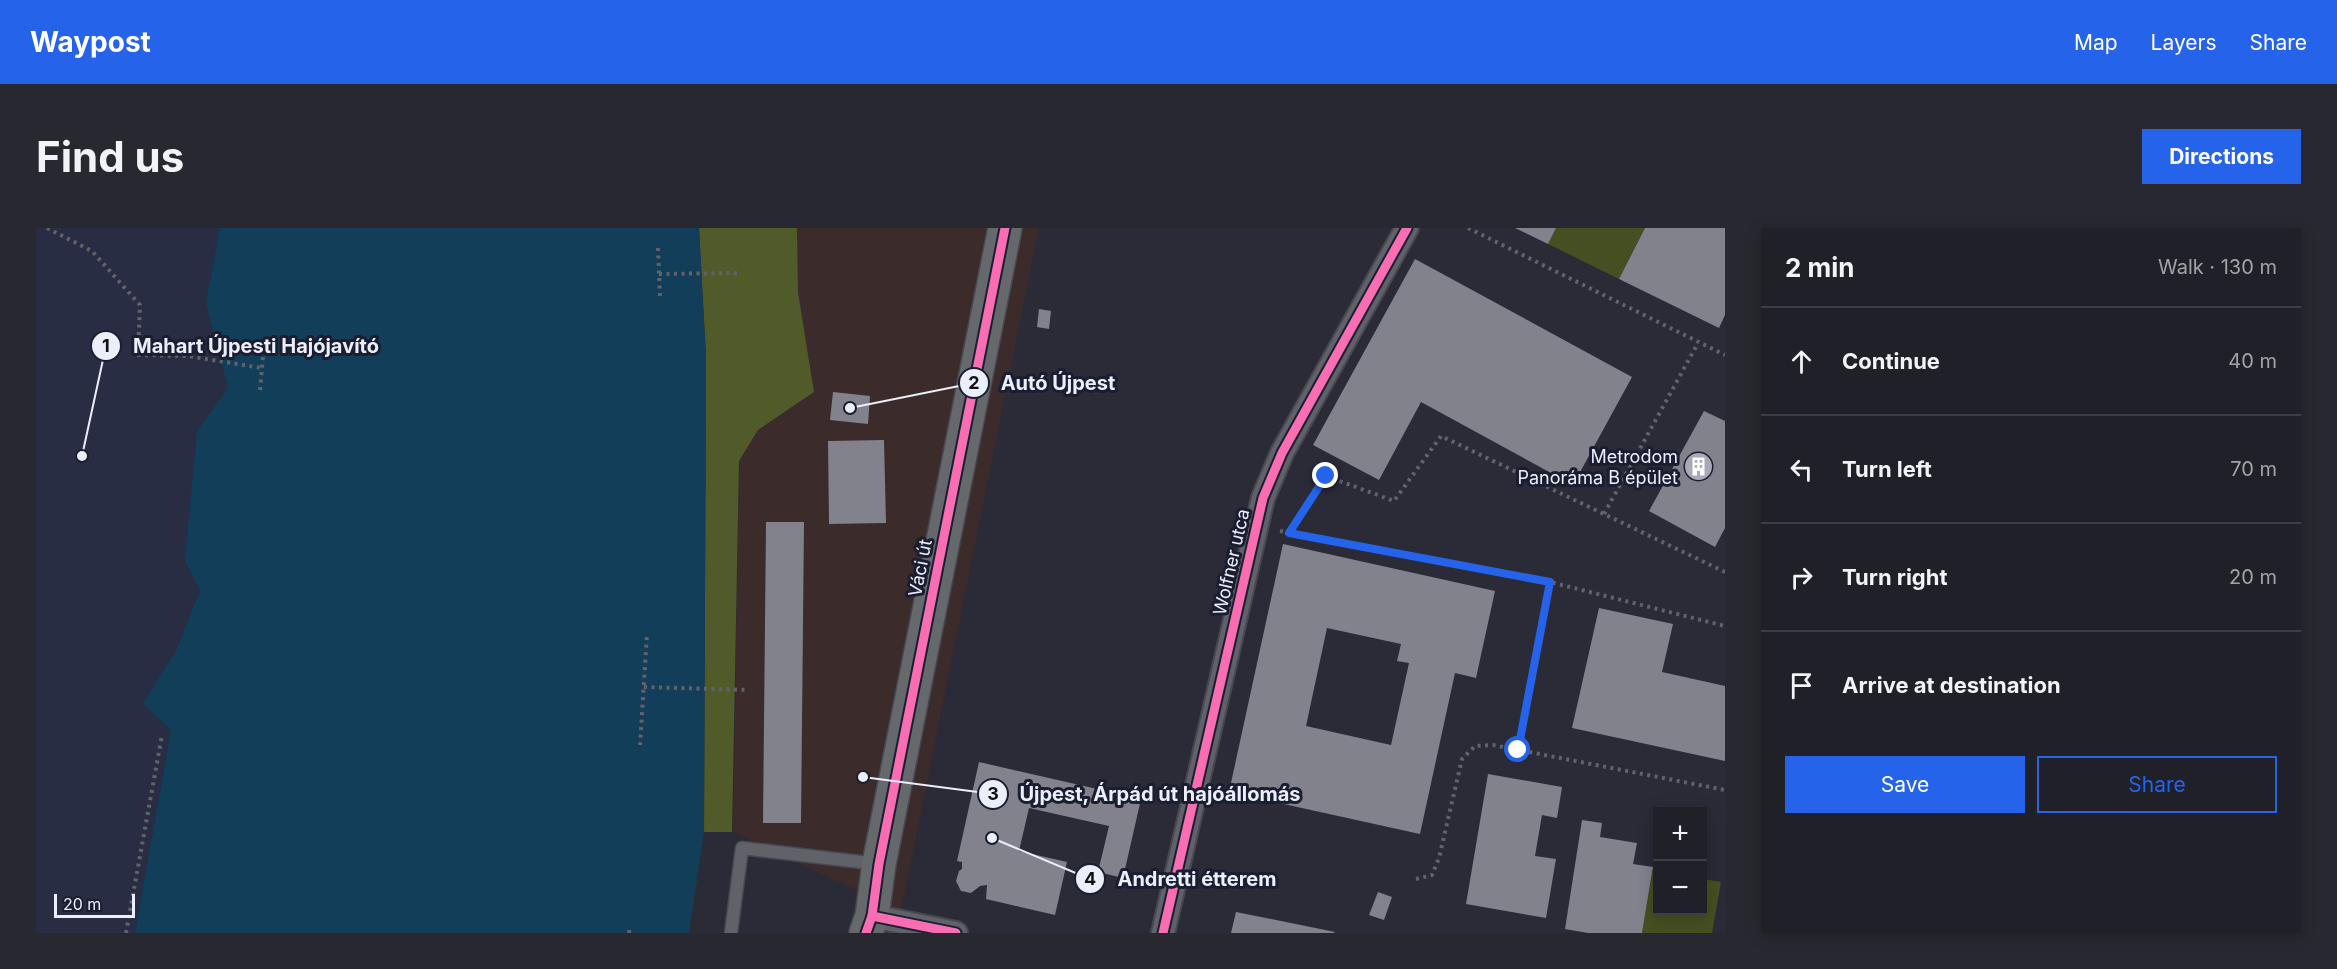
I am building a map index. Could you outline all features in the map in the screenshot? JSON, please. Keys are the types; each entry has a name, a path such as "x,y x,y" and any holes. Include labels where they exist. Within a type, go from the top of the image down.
{"main road":[{"name":"Váci út","path":"871,927 879,864 1005,228"}],"street":[{"name":"Wolfner utca","path":"1163,933 1263,498 1282,453 1407,228"},
{"path":"871,927 956,933"}],"lane":[{"path":"731,933 742,848 879,864"}],"path":[{"path":"47,228 92,251 140,305 138,355 188,356 262,368"},
{"path":"1468,228 1725,355"},
{"path":"658,248 660,297"},
{"path":"659,274 738,273"},
{"path":"1604,514 1698,343"},
{"path":"260,390 264,346"},
{"path":"1725,572 1441,436 1394,501 1326,476 1289,533 1550,582 1725,626"},
{"path":"1518,750 1550,582"},
{"path":"640,745 647,634"},
{"path":"644,687 749,690"},
{"path":"126,933 162,735"},
{"path":"1416,879 1432,875 1439,858 1462,759 1475,746 1493,745 1725,790"},
{"path":"629,933 630,926"}],"shaded area":[{"path":"36,228 220,228 206,303 228,388 197,431 185,561 200,589 176,651 143,702 171,729 135,933 36,933"},
{"path":"220,228 699,228 706,357 704,832 689,933 135,933 171,730 143,703 176,651 200,590 185,561 197,431 228,388 206,303"},
{"path":"797,228 1039,228 901,911 733,832 739,461 758,430 814,392 798,292"}],"green space":[{"path":"699,228 797,228 798,292 814,392 758,430 739,461 732,832 704,832 706,357"},
{"path":"1556,228 1645,228 1619,279 1548,244"},
{"path":"1653,870 1653,915 1707,915 1707,880 1721,882 1712,933 1642,933"}],"building":[{"path":"1515,228 1556,228 1548,244"},
{"path":"1645,228 1725,228 1725,315 1719,328 1619,279"},
{"path":"1415,259 1632,377 1573,485 1421,402 1379,480 1313,445"},
{"path":"1039,309 1051,311 1049,329 1037,327"},
{"path":"833,392 870,396 868,424 830,420"},
{"name":"Metrodom Panoráma B épület","path":"1704,411 1725,421 1725,528 1715,547 1649,511"},
{"path":"884,440 886,523 829,524 828,441"},
{"path":"766,522 804,522 801,823 763,823"},
{"path":"1283,544 1495,591 1476,678 1455,673 1420,834 1229,792","holes":["1327,628 1401,644 1397,661 1409,663 1391,745 1306,726"]},
{"path":"1599,608 1673,624 1662,672 1725,686 1725,761 1572,728"},
{"path":"979,762 1141,799 1123,878 1098,872 1109,826 1029,808 1019,851 1067,862 1055,915 986,899 987,885 980,886 971,893 961,891 956,881 962,869 962,862 957,861"},
{"path":"1488,774 1562,787 1557,818 1542,815 1535,856 1556,859 1546,918 1466,904"},
{"path":"1582,820 1602,823 1600,837 1637,843 1633,864 1653,867 1642,933 1588,933 1565,929"},
{"path":"1378,892 1392,897 1384,920 1369,915"},
{"path":"1236,912 1335,932 1231,933"}],"cycle path":[{"path":"866,933 872,916 879,864 1005,228"},
{"path":"1163,933 1263,498 1282,453 1407,228"},
{"path":"872,916 956,933"}],"place":[{"name":"Autó Újpest","path":"850,408"},
{"name":"Mahart Újpesti Hajójavító","path":"82,456"},
{"name":"Metrodom Panoráma B épület","path":"1699,466"},
{"name":"Újpest, Árpád út hajóállomás","path":"863,777"},
{"name":"Andretti étterem","path":"992,838"}],"route":[{"path":"1326,476 1289,533 1550,582 1518,750"}]}
